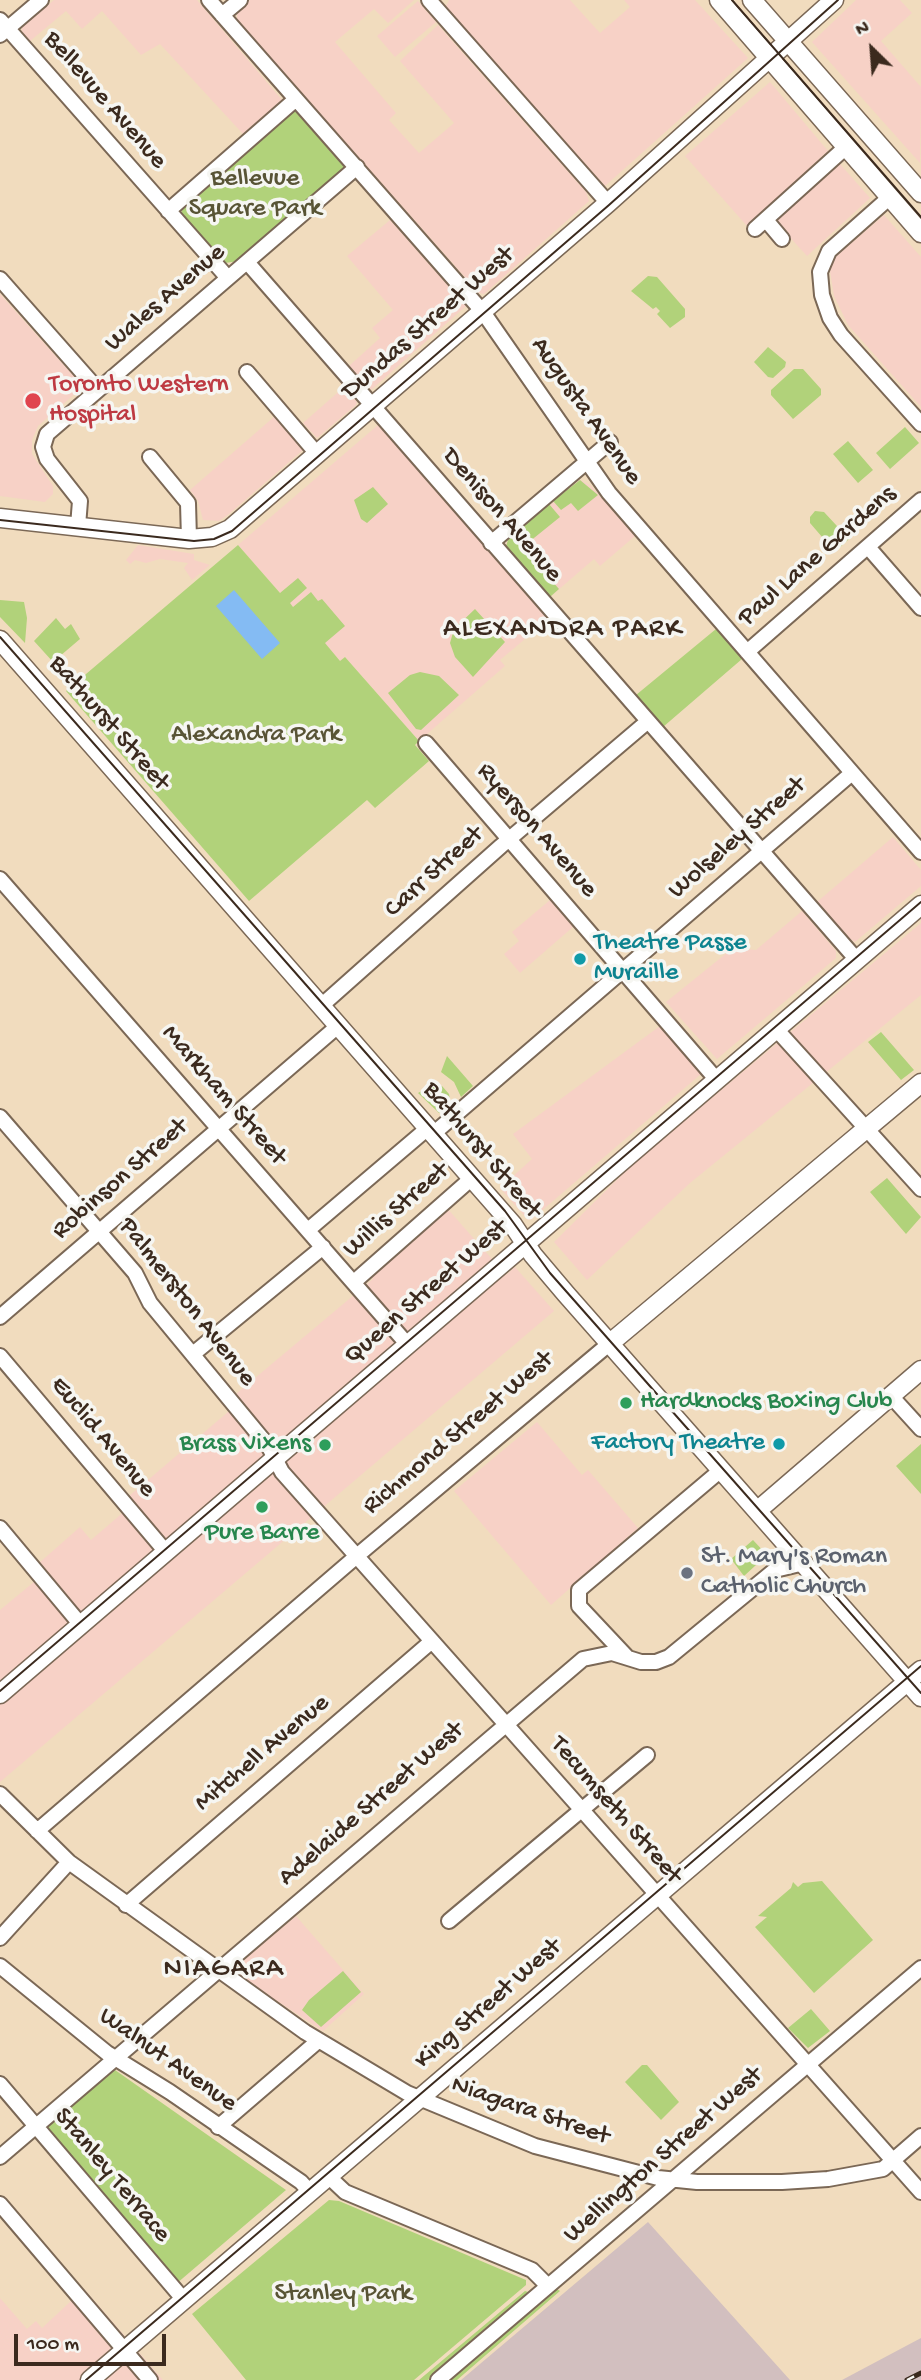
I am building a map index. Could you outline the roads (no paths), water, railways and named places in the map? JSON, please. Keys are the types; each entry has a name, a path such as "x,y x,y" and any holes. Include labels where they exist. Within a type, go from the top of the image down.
{"main road":[{"path":"719,0 921,233"},
{"path":"752,0 920,190"},
{"name":"Dundas Street West","path":"0,518 189,539 212,537 230,529 608,204 834,0"},
{"name":"Bathurst Street","path":"0,640 472,1178 609,1343 757,1511 914,1675 921,1697"},
{"name":"Queen Street West","path":"0,1694 921,905"},
{"name":"Richmond Street West","path":"609,1343 921,1083"},
{"path":"757,1511 921,1370"},
{"name":"King Street West","path":"90,2380 914,1675"}],"street":[{"path":"3,28 41,0"},
{"name":"Augusta Avenue","path":"209,0 483,312 585,462 921,852"},
{"path":"222,15 240,0"},
{"path":"433,2 608,204"},
{"name":"Bellevue Avenue","path":"3,28 228,278"},
{"path":"168,211 296,99"},
{"path":"782,239 760,225 846,147"},
{"name":"Wales Avenue","path":"78,526 80,501 47,459 43,444 47,434 357,167"},
{"path":"890,197 834,245 820,272 825,306 841,335 921,424"},
{"name":"Denison Avenue","path":"247,262 857,960"},
{"path":"0,279 98,390"},
{"path":"247,372 318,455"},
{"path":"491,543 610,442"},
{"path":"150,457 188,502 189,539"},
{"name":"Paul Lane Gardens","path":"747,652 921,499"},
{"path":"868,547 921,608"},
{"name":"Carr Street","path":"321,1006 510,838 647,722"},
{"name":"Ryerson Avenue","path":"426,743 716,1079"},
{"name":"Wolseley Street","path":"308,1230 624,970 852,773"},
{"name":"Markham Street","path":"0,879 408,1345"},
{"name":"Robinson Street","path":"0,1317 338,1026"},
{"path":"776,1029 921,1188"},
{"name":"Palmerston Avenue","path":"0,1117 135,1273 150,1303 269,1447 275,1459"},
{"name":"Willis Street","path":"354,1282 472,1178"},
{"path":"193,1354 323,1247"},
{"name":"Richmond Street West","path":"37,1831 356,1556 609,1343"},
{"name":"Euclid Avenue","path":"0,1356 166,1552"},
{"path":"891,1396 921,1429"},
{"name":"Tecumseth Street","path":"275,1459 282,1472 356,1556 921,2192"},
{"path":"627,1657 579,1606 579,1590 721,1470"},
{"path":"0,1528 81,1625"},
{"name":"Adelaide Street West","path":"0,2157 583,1659 612,1653 656,1662 669,1657 775,1570 804,1563"},
{"name":"Mitchell Avenue","path":"126,1905 432,1640"},
{"path":"449,1921 646,1755"},
{"name":"Niagara Street","path":"0,1794 69,1861 217,1972 318,2040 419,2098 547,2150 673,2180 735,2183 828,2179 883,2169 921,2136"},
{"path":"0,1938 69,1861"},
{"name":"Walnut Avenue","path":"0,1966 117,2058 301,2182 310,2192"},
{"name":"Wellington Street West","path":"438,2380 921,1968"},
{"path":"218,2127 318,2040"},
{"name":"Stanley Terrace","path":"0,2084 184,2300"},
{"path":"328,2176 345,2192 531,2270 548,2286"},
{"path":"0,2204 150,2380"}],"water":[{"path":"234,590 280,643 262,659 216,606"}],"tram line":[{"path":"732,0 921,217"},
{"path":"0,520 194,541 214,539 232,531 609,205 838,0"},
{"path":"0,637 505,1211 550,1273 921,1693"},
{"path":"0,1691 921,902"},
{"path":"86,2380 921,1666"}],"railway":[{"path":"907,2380 921,2373"}],"place":[{"name":"Toronto Western Hospital","path":"33,401"},
{"name":"Theatre Passe Muraille","path":"580,959"},
{"name":"Hardknocks Boxing Club","path":"626,1403"},
{"name":"Factory Theatre","path":"779,1444"},
{"name":"Brass Vixens","path":"325,1445"},
{"name":"Pure Barre","path":"262,1507"},
{"name":"St. Mary's Roman Catholic Church","path":"687,1573"}],"district":[{"name":"ALEXANDRA PARK","path":"563,631"},
{"name":"NIAGARA","path":"224,1971"}],"park label":[{"name":"Bellevue Square Park","path":"255,195"},
{"name":"Alexandra Park","path":"256,736"},
{"name":"Stanley Park","path":"343,2295"}]}
